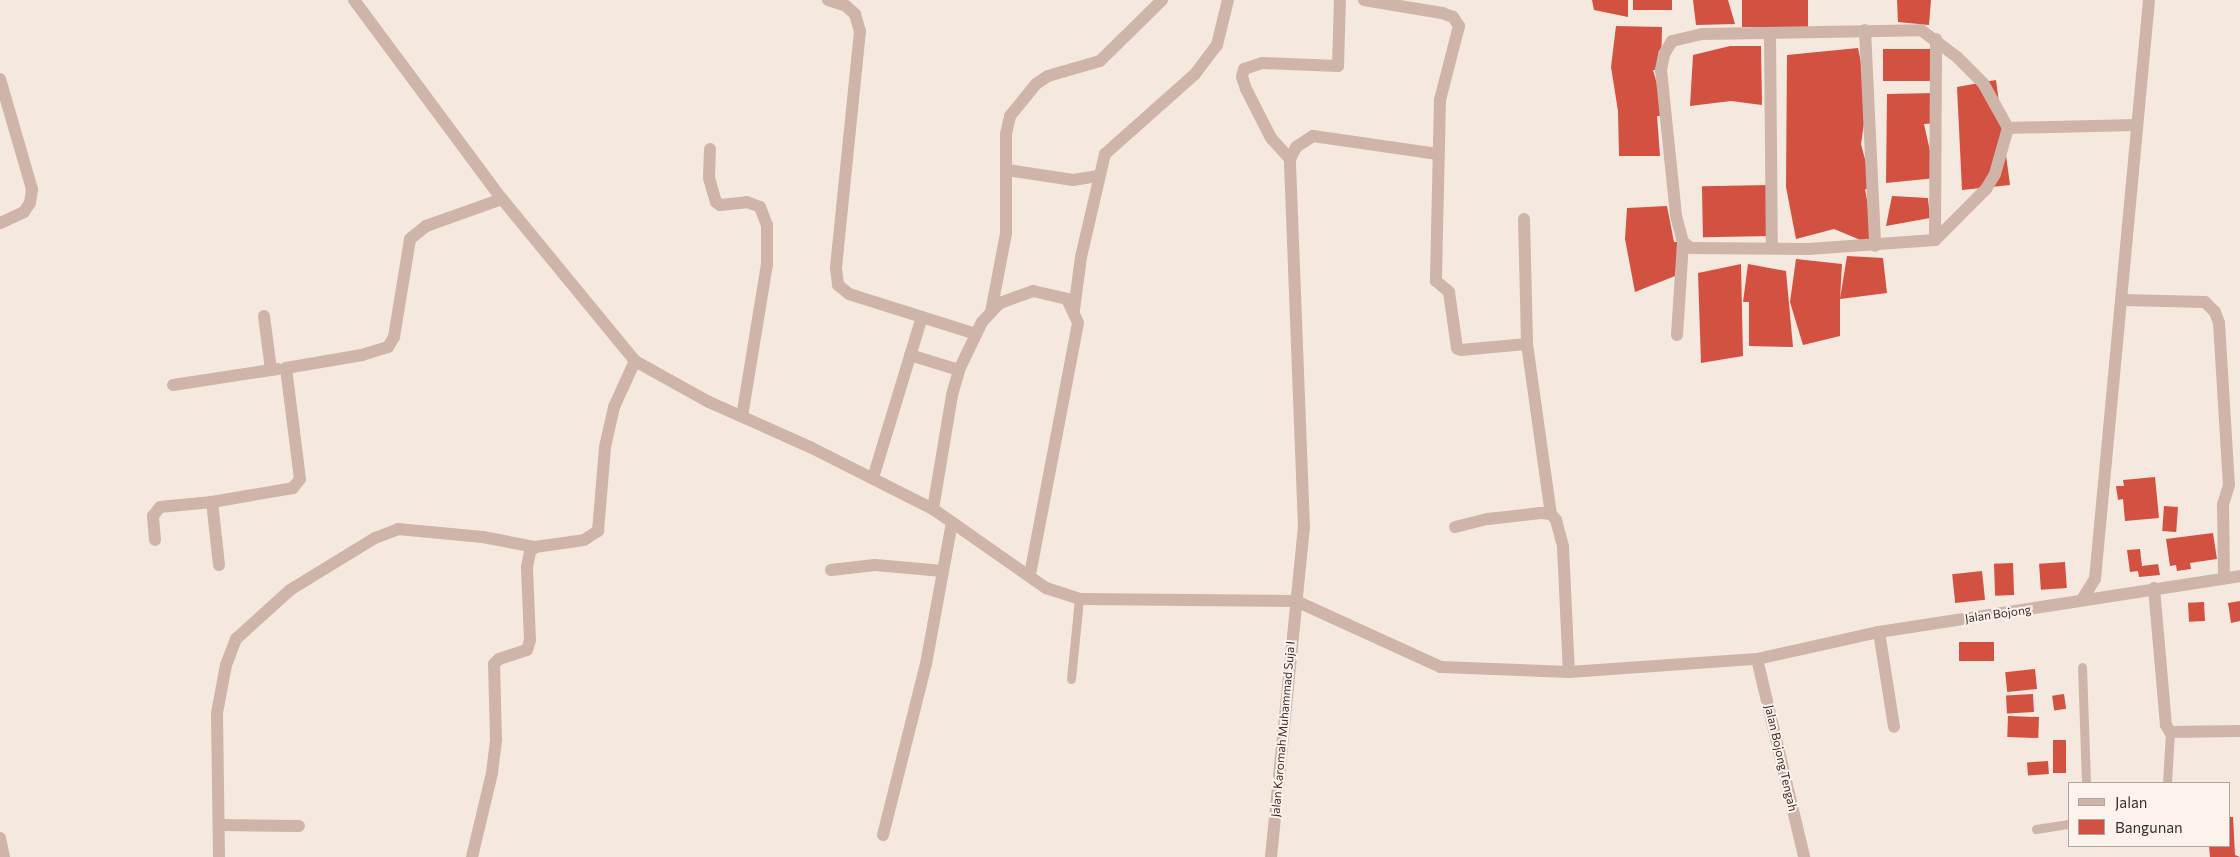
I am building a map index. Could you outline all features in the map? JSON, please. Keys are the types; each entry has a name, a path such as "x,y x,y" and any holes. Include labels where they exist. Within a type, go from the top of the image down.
{"street":[{"path":"354,0 502,199 635,361 660,377 873,478 933,509 1046,588 1079,598 1296,601"},
{"path":"828,0 846,6 855,14 860,31 836,277 842,290 849,294 976,334"},
{"path":"991,312 1006,233 1006,134 1010,116 1021,98 1048,76 1100,61 1162,0"},
{"path":"1074,310 1081,257 1105,154 1195,74 1218,45 1228,0"},
{"path":"1340,0 1338,66 1262,62 1244,69 1246,89 1275,146 1290,159 1296,147 1313,136 1438,154"},
{"path":"1364,0 1442,13 1453,18 1459,26 1440,100 1435,272 1438,284 1449,292 1456,344 1461,350 1527,344"},
{"path":"2083,598 2094,579 2123,300 2135,125 2149,0"},
{"path":"1865,30 1875,246"},
{"path":"1677,335 1683,242 1676,215 1661,70 1664,54 1672,42 1702,34 1770,35 1865,30 1921,30 1936,39 1983,83 2008,128 1995,174 1986,190 1935,240 1875,246 1808,249 1772,247 1711,250 1691,248 1683,242"},
{"path":"1770,35 1772,247"},
{"path":"1935,240 1936,39"},
{"path":"0,79 29,172 30,203 24,212 0,223"},
{"path":"2008,128 2135,125"},
{"path":"710,149 709,178 716,202 720,205 747,202 760,207 767,224 767,264 742,416"},
{"name":"Jalan Karomah Muhammad Suja I","path":"1271,857 1304,528 1290,159"},
{"path":"1007,170 1073,180 1100,176"},
{"path":"173,385 362,356 388,347 394,337 410,239 426,226 502,199"},
{"path":"1524,219 1527,344 1551,514 1560,529 1563,547 1570,672"},
{"path":"933,509 959,370 976,334 991,312 1000,303 1033,292 1067,299 1074,310 1078,323 1030,575"},
{"path":"2123,300 2205,302 2216,312 2219,322 2229,485 2223,505 2224,577"},
{"path":"264,316 271,370"},
{"path":"873,478 922,317"},
{"path":"910,355 959,370"},
{"path":"219,857 217,713 226,665 236,639 290,590 375,538 398,529 483,537 535,547 584,540 598,531 605,447 614,407 635,361"},
{"path":"155,540 154,516 160,507 212,502 293,488 300,479 286,368"},
{"path":"212,502 219,565"},
{"path":"1455,527 1488,519 1551,514"},
{"path":"883,835 926,664 952,523"},
{"path":"472,857 492,773 496,739 494,664 499,659 526,650 530,640 527,567 535,547"},
{"path":"831,570 875,564 943,572"},
{"name":"Jalan Bojong","path":"1296,601 1441,667 1570,672 1757,659 1879,632 2048,607 2083,598 2240,576"},
{"path":"2154,588 2166,725 2170,732 2240,731"},
{"path":"1879,632 1894,727"},
{"name":"Jalan Bojong Tengah","path":"1757,659 1804,857"},
{"path":"220,825 299,826"},
{"path":"0,838 4,857"}],"lane":[{"path":"1071,679 1079,598"},
{"path":"2082,667 2086,782"},
{"path":"2167,782 2170,732"},
{"path":"2036,829 2068,824"}],"building":[{"path":"1592,0 1628,0 1628,17 1594,10"},
{"path":"1633,0 1672,0 1672,10 1633,10"},
{"path":"1693,0 1728,0 1735,24 1696,25"},
{"path":"1742,0 1808,0 1808,27 1742,27"},
{"path":"1897,0 1931,0 1929,25 1898,22"},
{"path":"1616,26 1662,27 1661,70 1653,70 1666,116 1657,116 1660,156 1619,156 1618,111 1611,67"},
{"path":"1730,46 1761,46 1762,105 1731,101 1690,106 1693,55"},
{"path":"1858,48 1868,96 1861,144 1873,190 1865,189 1875,246 1834,229 1796,239 1786,187 1787,55"},
{"path":"1883,49 1936,49 1936,81 1883,81"},
{"path":"1996,80 2010,185 1962,190 1957,87"},
{"path":"1936,93 1936,123 1924,124 1936,178 1886,183 1887,94"},
{"path":"1771,185 1772,236 1703,237 1702,186"},
{"path":"1892,196 1928,198 1930,218 1886,226"},
{"path":"1667,206 1674,242 1683,242 1680,274 1635,292 1625,239 1627,208"},
{"path":"1847,256 1883,258 1887,293 1840,299"},
{"path":"1796,259 1842,264 1840,336 1803,345 1790,302"},
{"path":"1741,264 1743,356 1701,363 1698,273"},
{"path":"1748,264 1786,271 1793,347 1749,346 1749,302 1743,302"},
{"path":"2155,477 2159,518 2125,521 2123,499 2118,500 2116,486 2124,486 2123,480"},
{"path":"2164,506 2178,507 2176,532 2162,531"},
{"path":"2213,533 2217,559 2190,563 2191,569 2177,571 2176,565 2170,566 2166,539"},
{"path":"2140,549 2142,566 2158,564 2160,575 2139,577 2138,571 2130,572 2127,550"},
{"path":"2065,562 2067,588 2041,590 2039,564"},
{"path":"2013,563 2014,595 1995,596 1994,564"},
{"path":"1982,571 1985,600 1955,603 1952,574"},
{"path":"2240,601 2240,621 2231,623 2228,603"},
{"path":"2204,602 2205,621 2189,622 2188,603"},
{"path":"1959,642 1994,642 1994,661 1959,661"},
{"path":"2035,669 2037,689 2007,692 2005,672"},
{"path":"2033,694 2034,712 2007,713 2006,695"},
{"path":"2064,694 2066,709 2054,711 2052,696"},
{"path":"2008,716 2039,717 2038,738 2007,737"},
{"path":"2053,740 2066,740 2066,773 2053,773"},
{"path":"2048,761 2049,774 2028,775 2027,762"},
{"path":"2230,817 2233,817 2235,855 2240,857 2210,857 2209,847 2230,847"}]}
